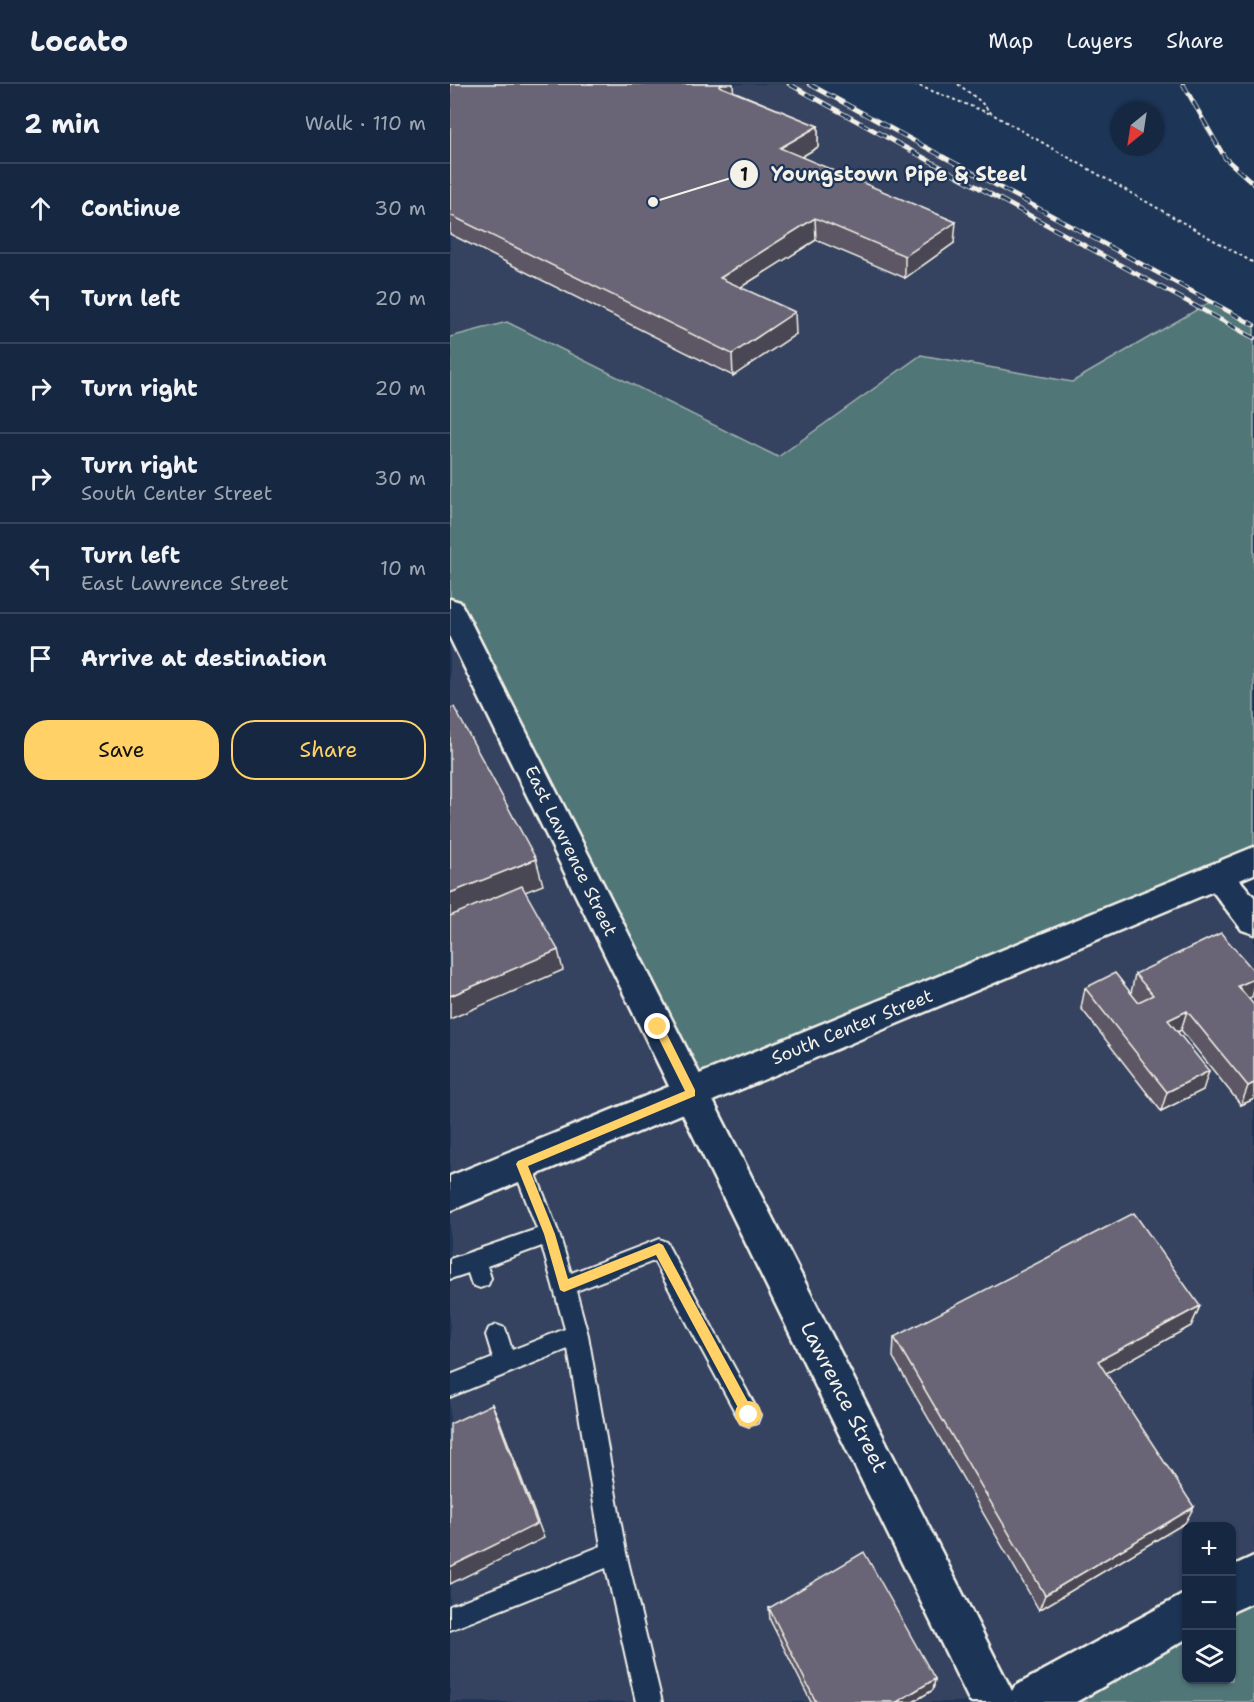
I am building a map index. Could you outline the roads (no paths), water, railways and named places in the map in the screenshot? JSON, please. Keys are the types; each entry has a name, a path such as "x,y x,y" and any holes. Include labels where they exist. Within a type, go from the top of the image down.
{"street":[{"name":"East Lawrence Street","path":"450,609 692,1093"},
{"name":"South Center Street","path":"450,1194 1254,860"},
{"path":"1217,876 1254,921"},
{"name":"Lawrence Street","path":"692,1093 994,1702"},
{"path":"1236,1588 1254,1578"},
{"path":"1031,1702 1182,1618"}],"lane":[{"path":"522,1164 549,1234 577,1335 614,1553 649,1702"},
{"path":"450,1269 477,1269 549,1234"},
{"path":"564,1286 659,1249 749,1415"},
{"path":"497,1335 505,1364"},
{"path":"452,1380 505,1364 577,1335"},
{"path":"450,1618 614,1553"}],"railway":[{"path":"789,84 1254,338"},
{"path":"809,84 1254,325"},
{"path":"1183,84 1225,158 1254,184"}],"place":[{"name":"Youngstown Pipe & Steel","path":"653,202"}]}
